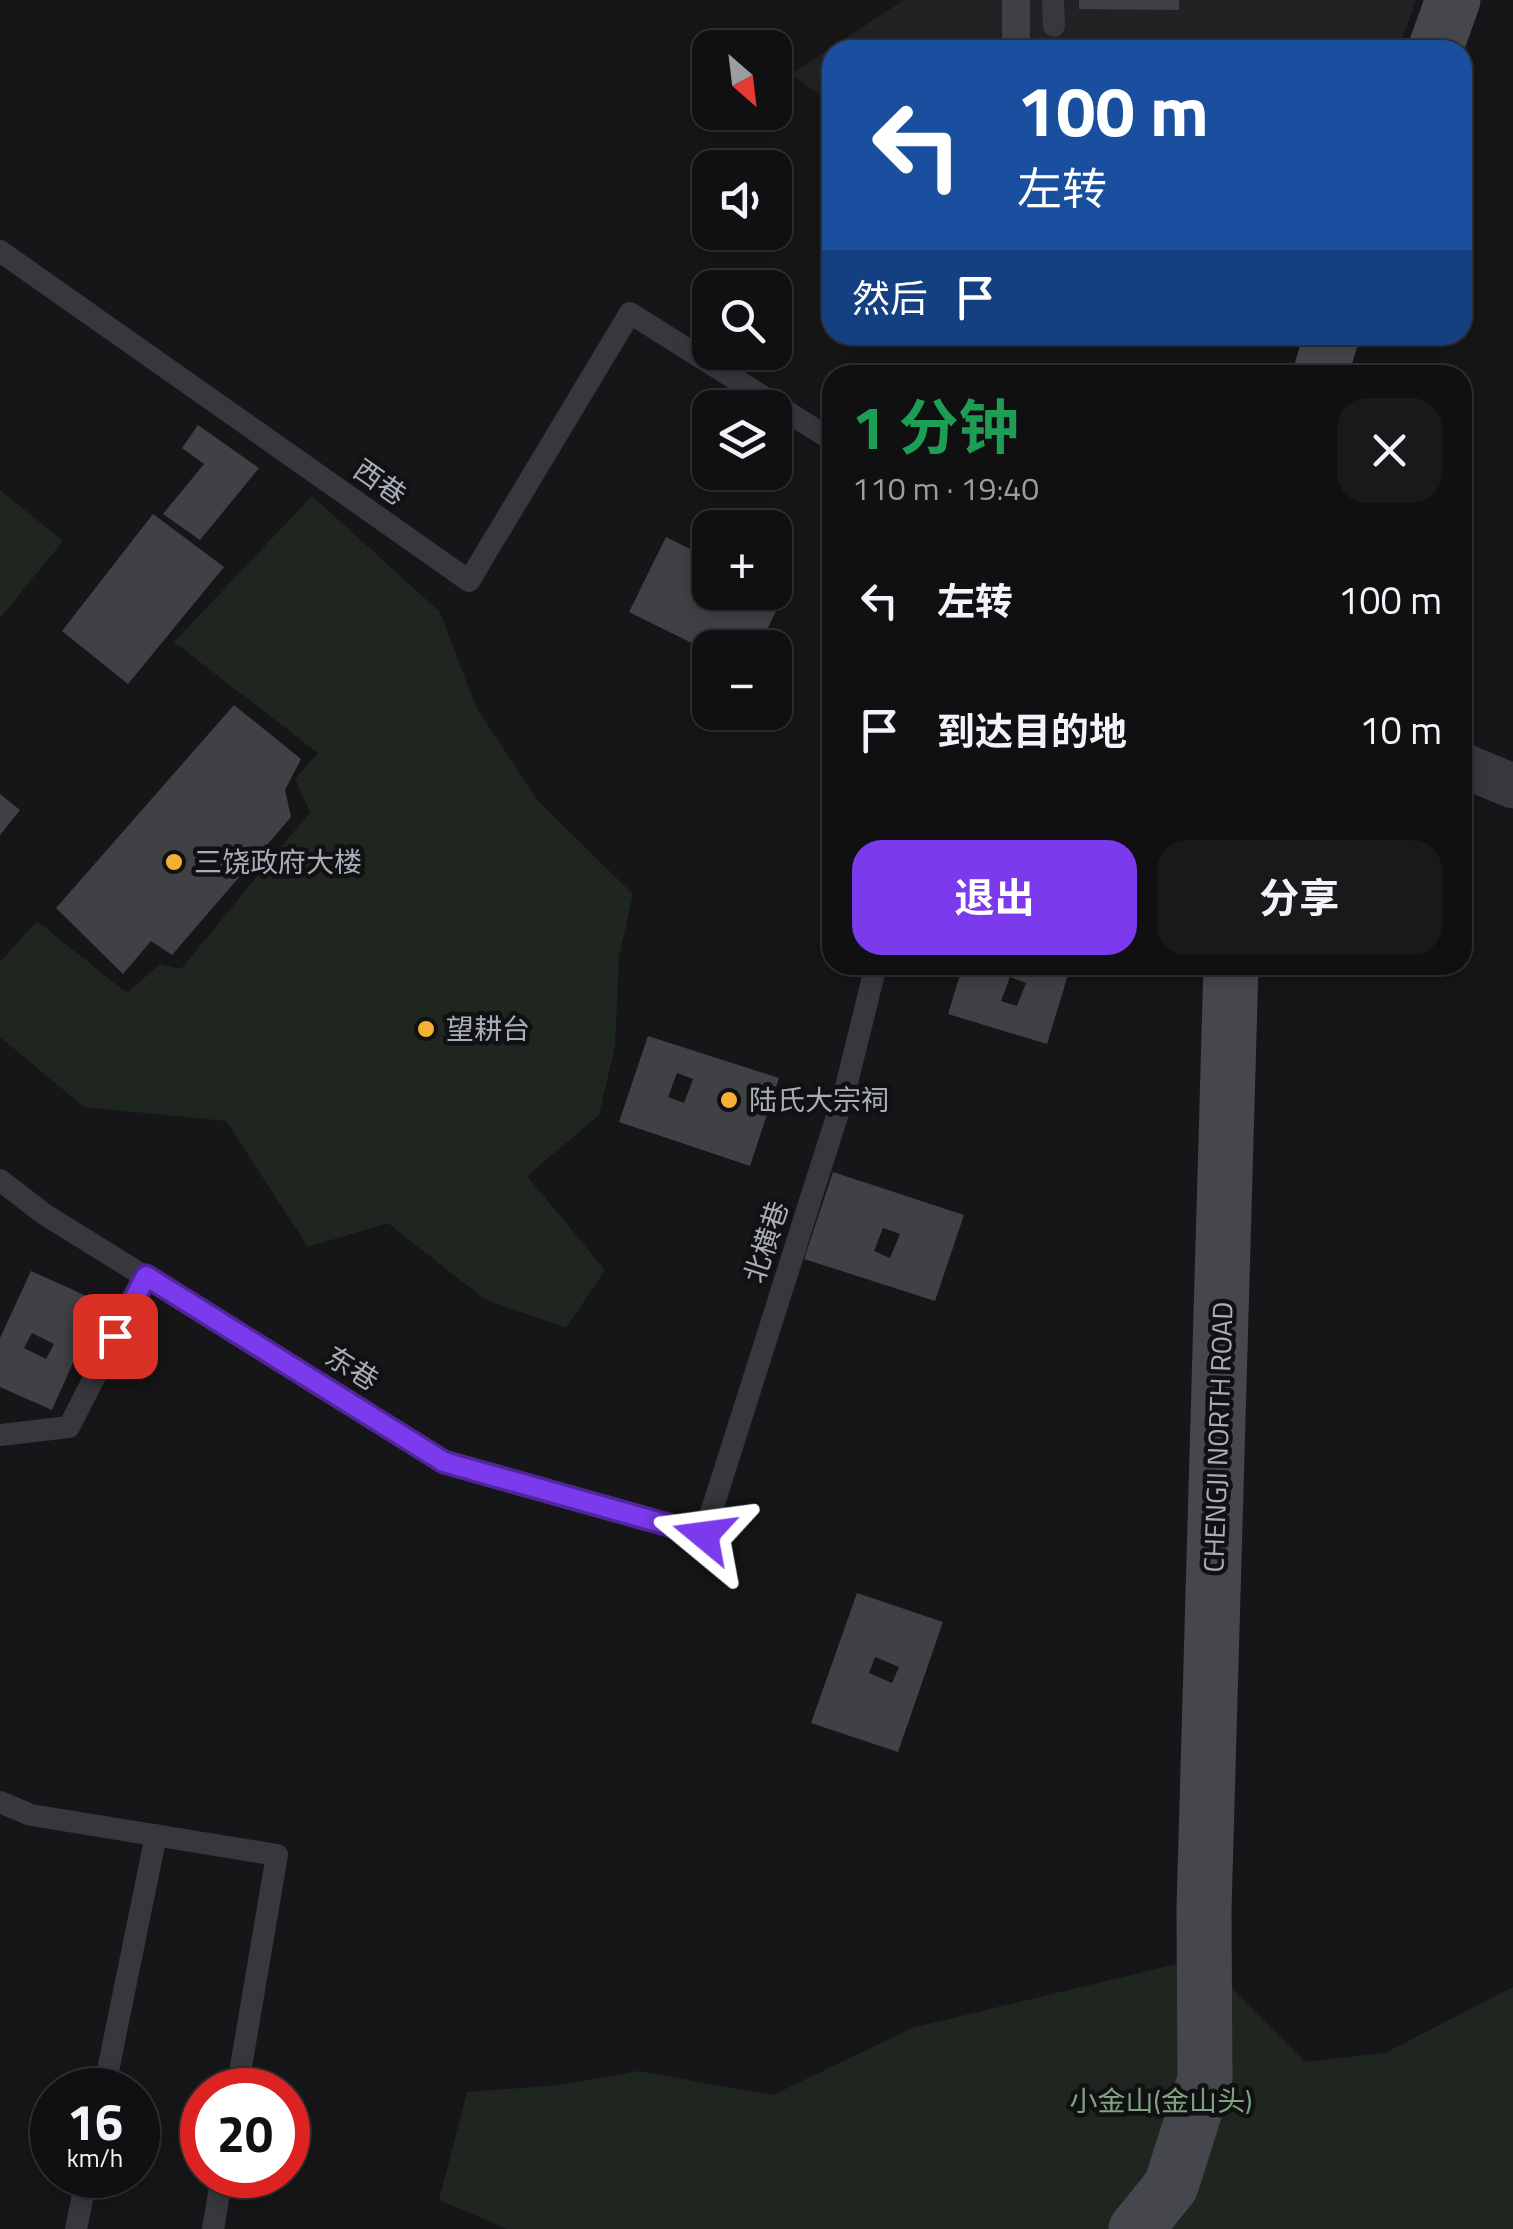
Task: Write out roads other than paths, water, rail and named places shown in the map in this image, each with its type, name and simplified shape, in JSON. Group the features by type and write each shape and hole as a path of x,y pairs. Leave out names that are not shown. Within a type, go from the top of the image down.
{"street":[{"path":"1438,40 1453,0"},
{"path":"1472,769 1513,786"},
{"name":"CHENGJI NORTH ROAD","path":"1136,2229 1171,2186 1205,2079 1204,1909 1232,975"}],"lane":[{"path":"1054,0 1054,26"},
{"name":"西巷","path":"0,251 469,581 630,313 822,434"},
{"name":"北横巷","path":"704,1535 846,1091 874,975"},
{"name":"东巷","path":"0,1180 44,1214 444,1462 704,1535"},
{"path":"0,1435 68,1427 146,1276"},
{"path":"0,1802 31,1815 277,1855 241,2068"},
{"path":"108,2068 156,1835"},
{"path":"76,2229 82,2198"},
{"path":"213,2229 218,2198"}],"place":[{"name":"三饶政府大楼","path":"174,862"},
{"name":"望耕台","path":"426,1029"},
{"name":"陆氏大宗祠","path":"729,1100"}],"park label":[{"name":"小金山(金山头)","path":"1161,2101"}]}
